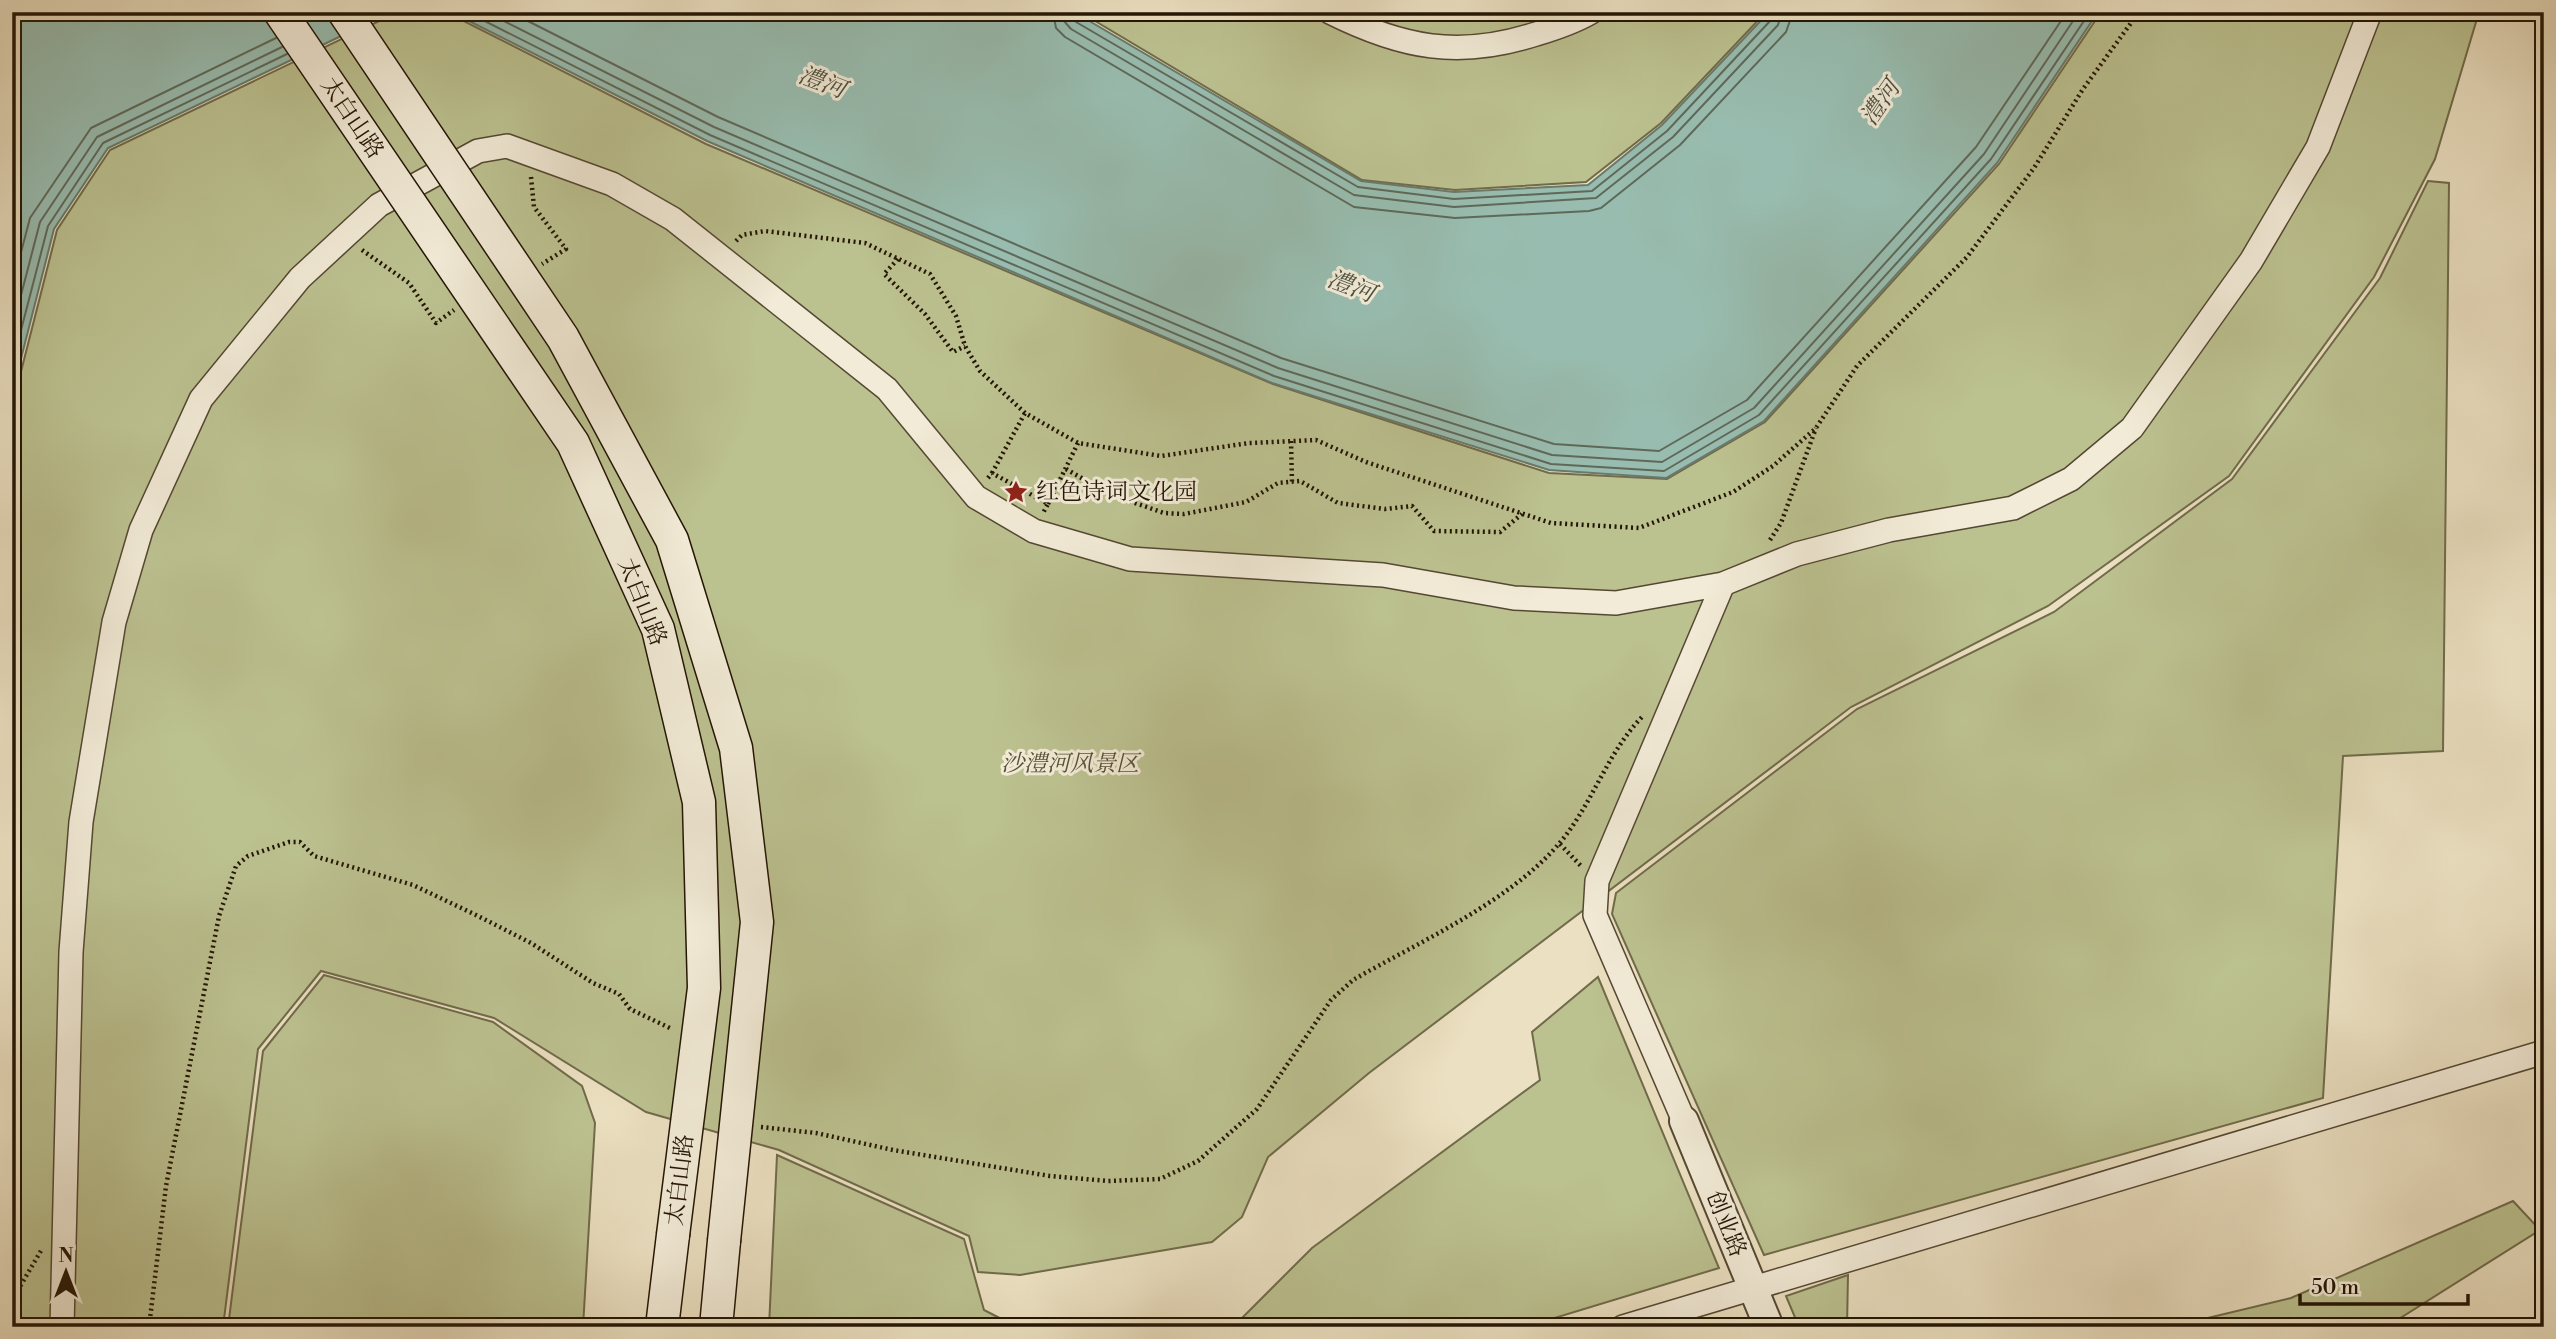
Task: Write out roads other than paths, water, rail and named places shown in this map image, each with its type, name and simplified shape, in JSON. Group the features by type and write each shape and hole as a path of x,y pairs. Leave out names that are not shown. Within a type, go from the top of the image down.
{"main road":[{"name":"太白山路","path":"280,12 573,443 658,629 699,802 704,988 662,1326"},
{"name":"太白山路","path":"344,12 563,338 672,540 736,748 757,922 716,1326"}],"street":[{"path":"1330,12 1393,39 1439,49 1499,46 1576,21 1591,12"},
{"path":"62,1327 62,1225 71,952 81,822 114,622 141,530 201,399 300,278 379,205 478,151 507,146 612,184 673,219 887,389 976,497 1034,531 1129,559 1383,575 1514,598 1616,603 1723,584 1797,554 1889,530 2013,508 2071,479 2132,428 2251,261 2318,147 2370,12"},
{"path":"1684,1121 1595,915 1597,881 1723,584"},
{"path":"1623,1327 2544,1052"},
{"name":"创业路","path":"1684,1121 1769,1327"}],"water":[{"path":"12,12 391,12 108,148 54,229 12,394"},
{"name":"澧河","path":"451,12 1074,12 1361,181 1454,192 1588,185 1662,125 1769,12 2098,12 1997,163 1764,421 1666,478 1549,470 1272,383 707,141"}],"place":[{"name":"红色诗词文化园","path":"1016,492"}],"park label":[{"name":"沙澧河风景区","path":"1070,764"}]}
